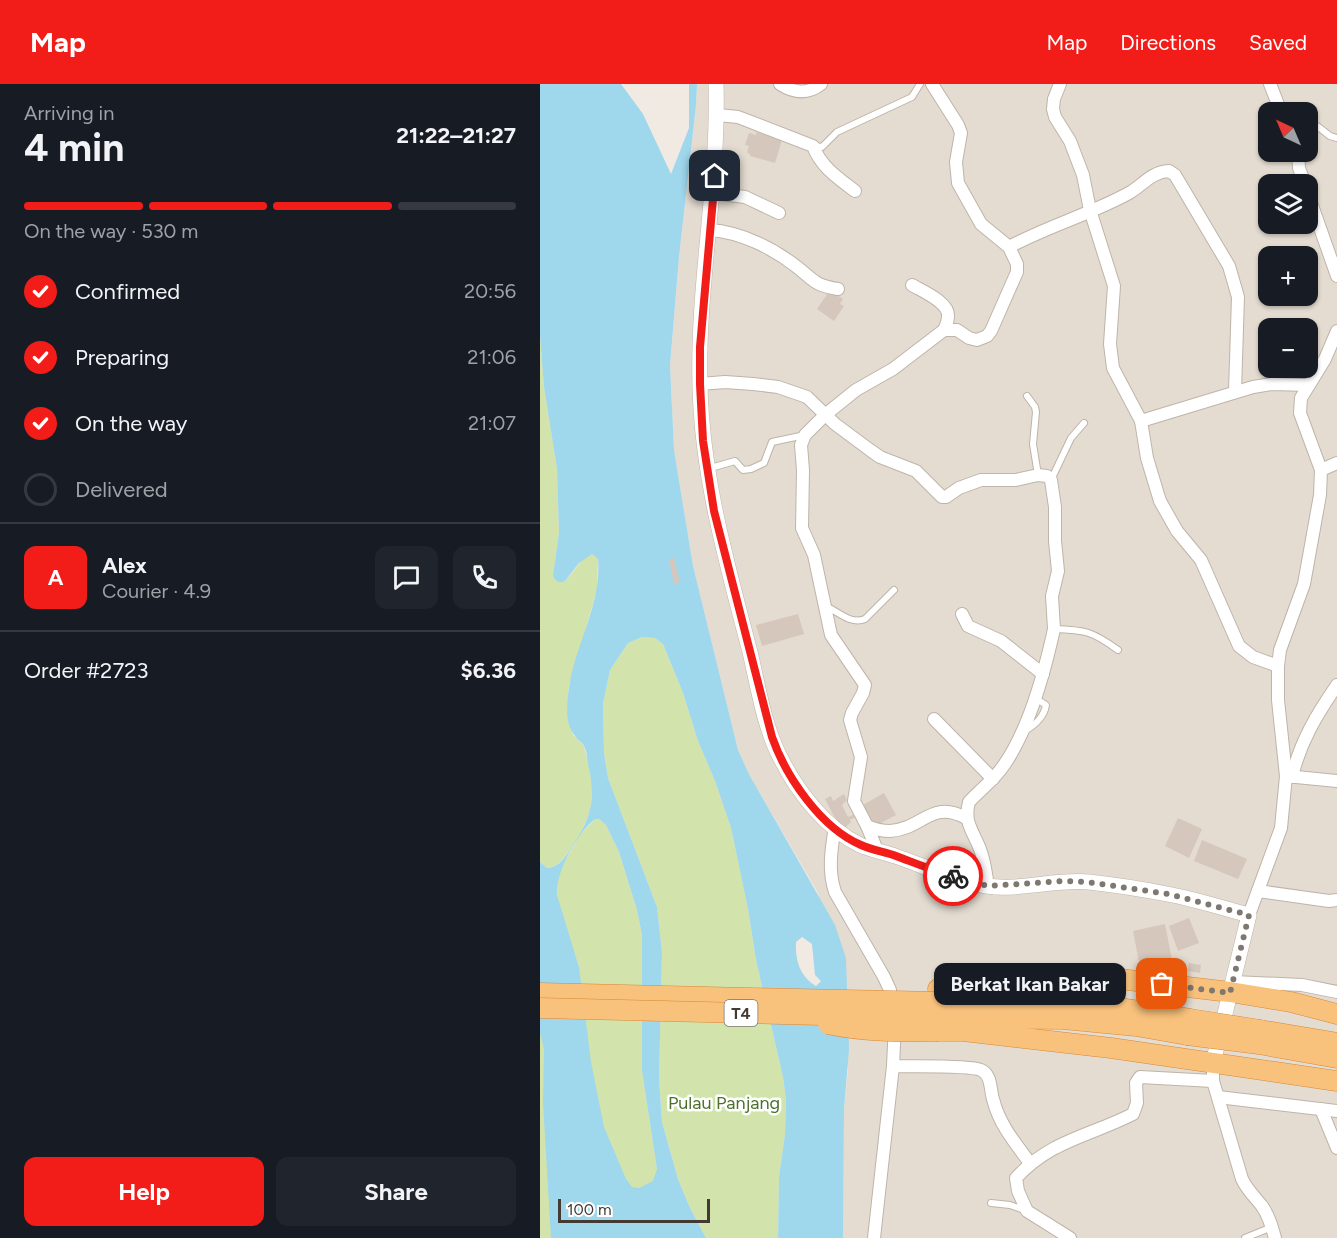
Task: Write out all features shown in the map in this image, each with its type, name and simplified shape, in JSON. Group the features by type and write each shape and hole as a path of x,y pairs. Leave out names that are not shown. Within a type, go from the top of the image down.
{"highway":[{"path":"1337,1014 1232,987 1094,976 1024,978 939,1010 963,1032 1025,1038 1213,1072 1337,1081"},
{"name":"T4","path":"540,993 749,998 939,1010"},
{"name":"T4","path":"540,1008 780,1014 939,1010 1026,1002 1100,1005 1188,1027 1259,1037 1337,1042"},
{"name":"T4","path":"1259,1037 1337,1058"}],"street":[{"path":"717,84 718,115 714,193 700,347 700,384 706,469 725,557 766,717 778,754 810,803 835,827 860,845 944,874 988,886 1064,881 1087,882 1168,894 1249,915"},
{"path":"780,84 789,90 799,92 808,91 821,84"},
{"path":"932,84 961,133 956,162 958,183 981,224 1009,247 1017,264 1017,272 992,331 987,336 977,340 957,330 944,330"},
{"path":"1060,84 1053,109 1055,117 1070,141 1083,176 1090,210 1114,286 1110,344 1113,368 1140,421 1147,458 1160,501 1177,531 1194,550 1204,566 1239,646 1253,657 1278,666"},
{"path":"1270,84 1277,102"},
{"path":"718,115 738,117 813,146 827,168 855,191"},
{"path":"1009,247 1128,194 1155,174 1169,171 1175,175 1229,266 1236,284 1238,297 1235,391"},
{"path":"714,193 745,197 779,213"},
{"path":"1318,222 1337,276"},
{"path":"710,230 724,231 744,237 782,257 814,283 838,289"},
{"path":"877,850 854,801 861,757 850,720 865,685 831,635 814,555 802,528 801,445 805,435 825,415 856,390 893,369 944,330 948,318 947,310 938,301 912,285"},
{"path":"1289,777 1278,700 1278,666 1280,650 1304,584 1318,507 1320,470 1300,413 1301,398 1325,358 1337,331"},
{"path":"700,384 726,382 778,387 807,397 825,415 880,457 916,471 942,497 981,480 1016,480 1038,475 1051,480 1055,507 1058,571 1052,596 1054,629 1043,674 1020,734 1004,766 969,802 966,818 982,854 988,886"},
{"path":"1140,421 1188,408 1235,391 1272,384 1309,385"},
{"path":"1320,470 1337,463"},
{"path":"962,614 968,626 1001,641 1043,674"},
{"path":"1274,1233 1263,1208 1245,1187 1213,1072 1249,915 1281,828 1289,777 1311,726 1337,685"},
{"path":"934,719 993,779"},
{"path":"1289,777 1337,781"},
{"path":"867,826 892,831 943,811 954,812 966,818"},
{"path":"835,827 831,845 830,878 835,892 890,990 894,1013 893,1066 874,1238"},
{"path":"1258,891 1329,901 1337,900"},
{"path":"1232,987 1302,985 1337,992"},
{"path":"893,1066 964,1068 982,1071 988,1077 994,1104 1004,1127 1030,1163"},
{"path":"1070,1238 1027,1211 1018,1191 1016,1178 1030,1163 1065,1141 1108,1127 1133,1114 1137,1103 1136,1083 1140,1077 1213,1072"},
{"path":"1218,1096 1337,1112"},
{"path":"1321,1109 1337,1148"}],"lane":[{"path":"813,146 822,147 837,132 912,97 920,84"},
{"path":"1318,127 1330,136 1337,138"},
{"path":"1027,396 1036,412 1033,444 1038,475"},
{"path":"1051,480 1071,438 1084,423"},
{"path":"706,469 735,461 743,470 751,469 765,463 772,442 805,435"},
{"path":"824,606 852,621 859,622 865,619 894,590"},
{"path":"1054,629 1088,632 1100,637 1118,650"},
{"path":"991,1203 1010,1205 1027,1211"},
{"path":"1245,1238 1274,1233"}],"shaded area":[{"path":"697,84 1337,84 1337,1238 843,1238 844,1109 848,1069 818,893 750,776 738,750 693,566 674,450 670,365"}],"green space":[{"path":"540,335 544,387 557,469 559,533 553,575 563,582 587,556 592,554 598,559 597,590 569,685 567,711 573,735 584,746 593,785 590,811 580,835 595,819 599,819 606,825 619,852 637,910 642,935 642,1071 657,1169 698,1238 540,1238 540,950 579,966 557,896 558,876 576,842 564,858 552,867 547,868 540,862"},
{"name":"Pulau Panjang","path":"642,637 655,638 663,644 731,828 786,1100 785,1134 779,1177 778,1238 706,1238 678,1179 662,1122 659,1079 662,952 657,907 608,778 604,753 603,704 610,670 628,643"}],"water":[{"path":"540,84 621,84 643,114 671,174 689,128 689,84 697,84 670,365 674,450 693,566 738,750 750,776 835,925 846,958 849,1049 844,1109 843,1238 778,1238 779,1177 785,1134 786,1100 731,828 663,644 655,638 642,637 628,643 610,670 603,704 604,753 608,778 657,907 662,952 659,1079 662,1122 678,1179 706,1238 551,1238 543,1103 544,1049 540,1033 540,862 547,868 556,866 562,860 579,835 591,806 592,787 585,748 569,725 567,706 572,672 596,592 598,559 592,554 579,563 563,582 555,579 553,575 559,533 557,469 544,387 540,335","holes":["595,819 599,819 606,825 619,852 637,910 642,935 642,1071 657,1169 653,1181 639,1188 632,1187 626,1179 604,1127 591,1062 579,967 557,895 557,886 569,854 582,833","802,937 812,944 815,975 821,981 816,986 802,973 796,955 796,942"]}],"building":[{"path":"756,132 782,140 775,163 750,156 747,153 749,146 745,145 749,133 756,135"},
{"path":"830,290 843,299 840,304 844,306 834,321 817,309"},
{"path":"674,558 680,583 674,584 669,559"},
{"path":"798,614 804,634 762,646 756,625"},
{"path":"884,793 896,815 875,826 863,805"},
{"path":"844,794 847,800 842,805 848,817 855,814 856,817 850,820 851,822 845,828 836,820 825,799 831,796 833,801"},
{"path":"1178,818 1202,829 1189,858 1165,846"},
{"path":"1202,840 1247,859 1238,879 1194,861"},
{"path":"1189,918 1199,943 1178,951 1169,926"},
{"path":"1165,924 1173,965 1141,972 1133,931"},
{"path":"1189,963 1201,965 1200,973 1188,971"}],"way so far":[{"path":"953,876 988,886 1064,881 1087,882 1168,894 1249,915 1230,993 1162,984"}],"place":[{"name":"Berkat Ikan Bakar","path":"1162,984"}],"route":[{"path":"715,176 700,347 703,441 714,511 772,737 778,754 799,789 822,817 847,837 860,845 953,876"}]}
